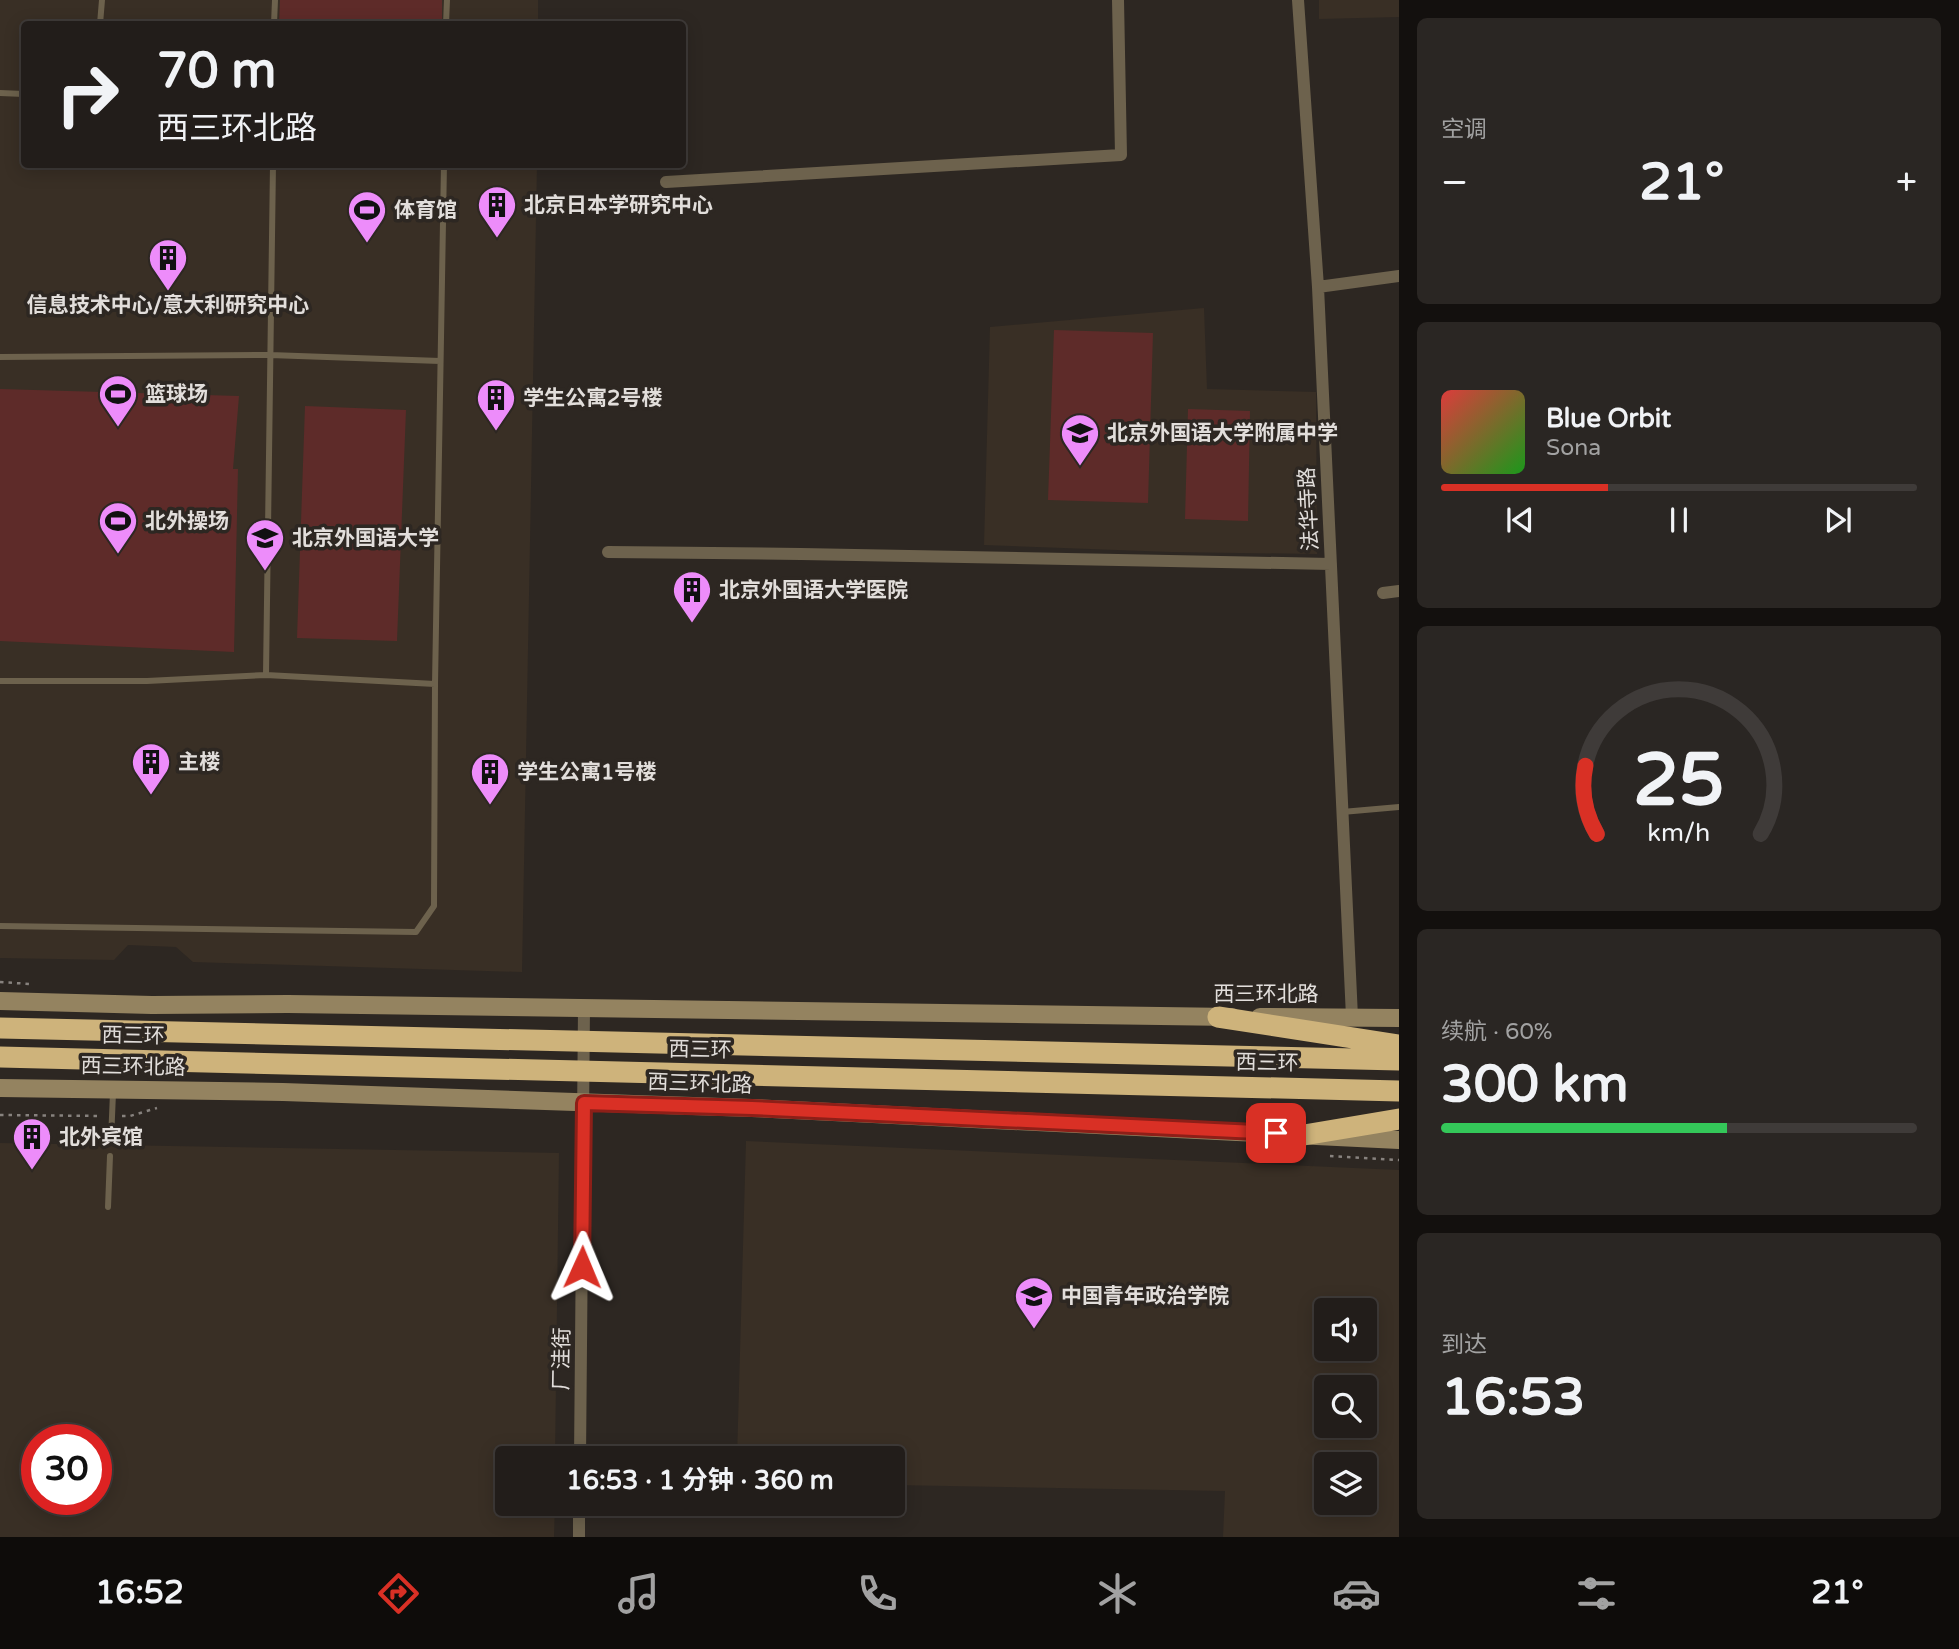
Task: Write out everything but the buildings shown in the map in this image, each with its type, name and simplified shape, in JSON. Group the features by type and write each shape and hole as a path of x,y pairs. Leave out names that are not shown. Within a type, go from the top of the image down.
{"highway":[{"path":"1217,1017 1399,1045"},
{"name":"西三环","path":"0,1028 1399,1059"},
{"name":"西三环","path":"0,1057 1399,1091"},
{"path":"1304,1135 1399,1119"}],"street":[{"path":"666,182 1121,155 1118,0"},
{"name":"法华寺路","path":"1298,0 1318,287 1352,1017"},
{"path":"1318,287 1399,276"},
{"path":"608,552 1331,564"},
{"path":"1383,593 1399,591"},
{"name":"西三环北路","path":"0,1001 152,1005 288,1004 1399,1018"},
{"name":"厂洼街","path":"580,1446 584,1008"},
{"name":"西三环北路","path":"0,1088 283,1092 752,1108 1399,1140"},
{"path":"579,1516 579,1537"}],"lane":[{"path":"100,21 102,0"},
{"path":"275,0 275,21"},
{"path":"446,21 447,0"},
{"path":"0,93 21,94"},
{"path":"266,675 273,168"},
{"path":"0,926 416,932 434,906 444,168"},
{"path":"0,357 270,355 440,361"},
{"path":"0,681 147,681 266,675 435,684"},
{"path":"1342,812 1399,807"},
{"path":"111,1140 113,1090"},
{"path":"108,1207 110,1156"}],"path":[{"path":"1330,1156 1399,1160"}],"shaded area":[{"name":"北京外国语大学","path":"0,0 538,0 538,21 21,21 21,168 537,168 522,972 193,962 176,947 128,945 114,960 0,958"},
{"path":"280,0 442,0 442,21 279,21"},
{"path":"1319,0 1399,0 1399,17 1319,19"},
{"name":"北京外国语大学附属中学","path":"1204,308 1207,389 1316,392 1317,554 984,545 990,327"},
{"path":"1054,330 1153,333 1148,503 1048,500"},
{"name":"北外操场","path":"0,389 239,396 233,469 238,469 234,652 0,641"},
{"path":"305,406 406,410 397,641 297,638"},
{"path":"1188,409 1250,411 1248,521 1185,519"},
{"name":"中国青年政治学院","path":"746,1141 1399,1170 1399,1537 1223,1537 1225,1491 905,1485 905,1446 737,1446"},
{"path":"0,1143 559,1153 555,1446 495,1446 495,1516 555,1516 554,1537 0,1537"}],"place":[{"name":"北京日本学研究中心","path":"497,239"},
{"name":"体育馆","path":"367,244"},
{"name":"信息技术中心/意大利研究中心","path":"168,292"},
{"name":"篮球场","path":"118,428"},
{"name":"学生公寓2号楼","path":"496,432"},
{"name":"北京外国语大学附属中学","path":"1080,467"},
{"name":"北外操场","path":"118,555"},
{"name":"北京外国语大学","path":"265,572"},
{"name":"北京外国语大学医院","path":"692,624"},
{"name":"主楼","path":"151,796"},
{"name":"学生公寓1号楼","path":"490,806"},
{"name":"北外宾馆","path":"32,1171"},
{"name":"中国青年政治学院","path":"1034,1330"}],"route":[{"path":"582,1267 584,1103 752,1108 1276,1133"}]}
